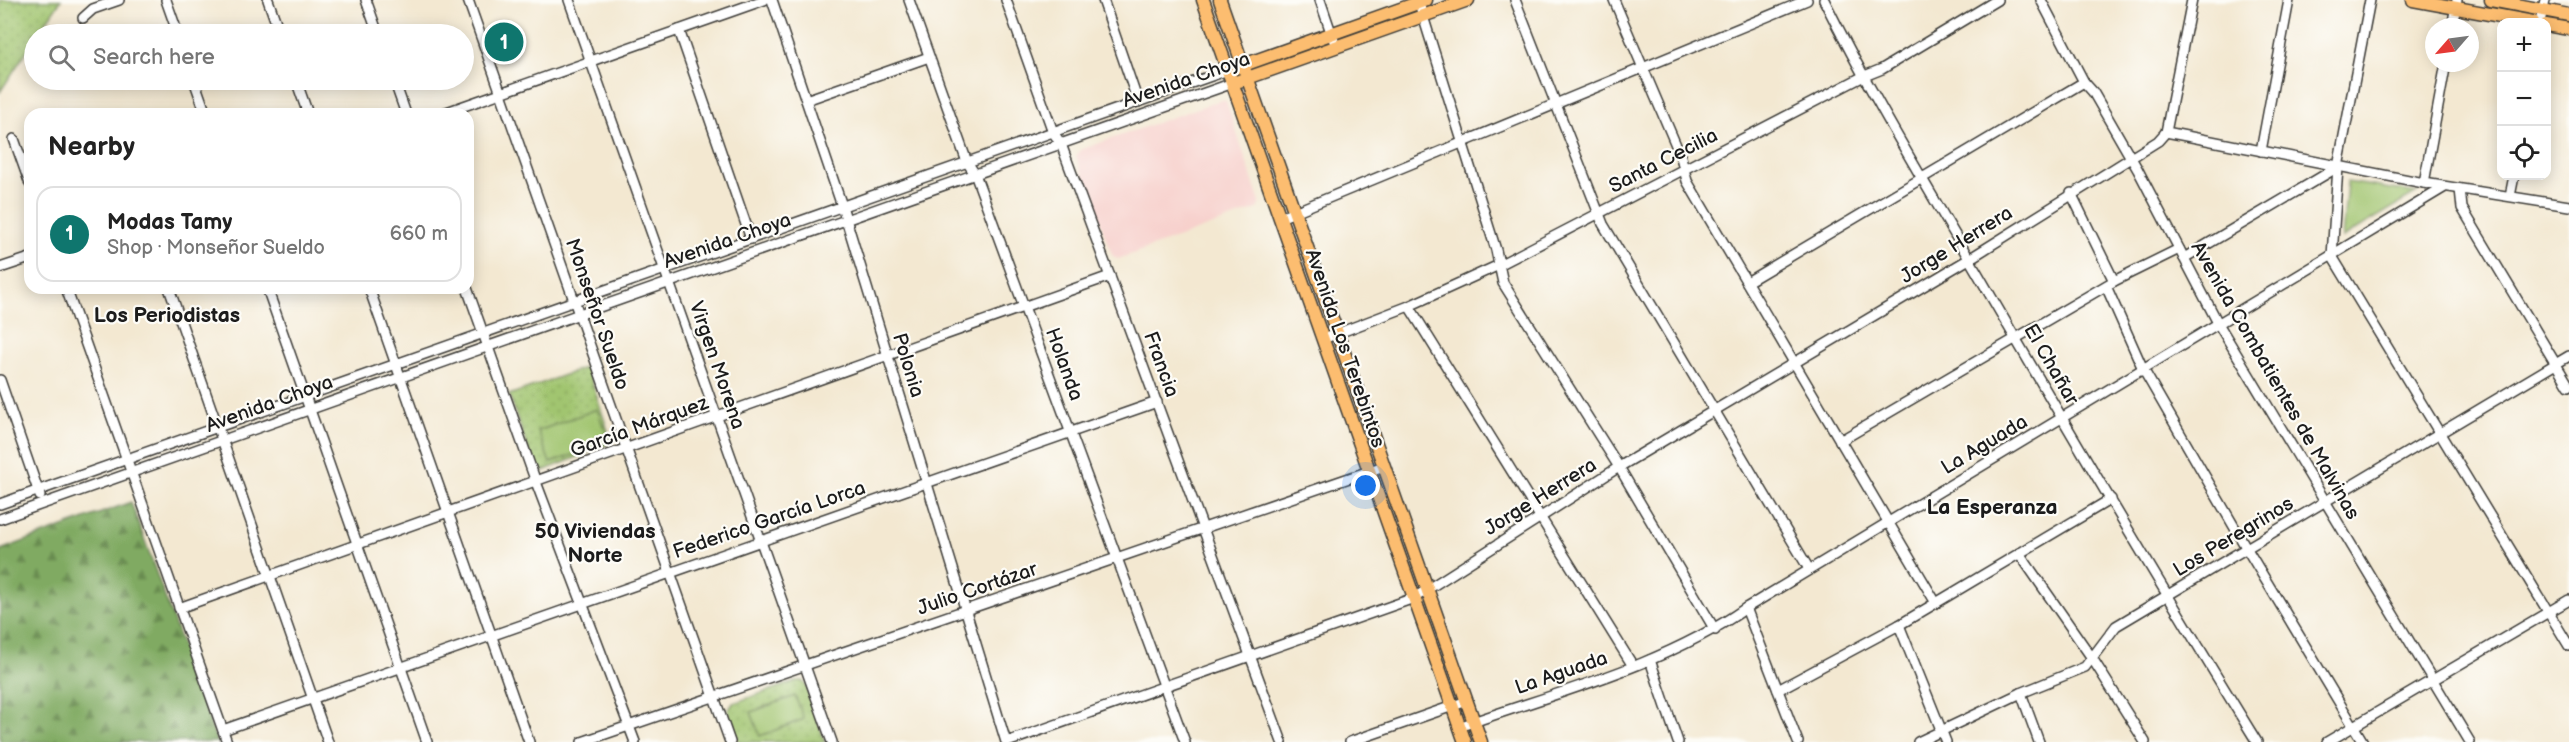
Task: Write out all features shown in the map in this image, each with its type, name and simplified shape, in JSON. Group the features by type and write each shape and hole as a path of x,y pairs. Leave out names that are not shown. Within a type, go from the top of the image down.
{"main road":[{"name":"Avenida Los Terebintos","path":"1203,0 1465,742"},
{"name":"Avenida Los Terebintos","path":"1220,0 1481,742"},
{"name":"Avenida Choya","path":"1233,83 1468,0"},
{"path":"2413,0 2456,4 2516,18"},
{"path":"2491,0 2544,5 2569,15"},
{"name":"Avenida Choya","path":"1228,70 1421,1"},
{"path":"2551,26 2569,29"}],"street":[{"path":"83,18 93,9 119,0"},
{"path":"166,0 174,24"},
{"path":"268,0 276,24"},
{"path":"366,0 374,24"},
{"name":"Monseñor Sueldo","path":"468,0 730,742"},
{"name":"Virgen Morena","path":"570,0 832,742"},
{"path":"458,108 764,0"},
{"name":"Polonia","path":"772,0 842,207 1007,742"},
{"name":"Holanda","path":"909,0 967,162 975,174 1025,307 1185,742"},
{"name":"Francia","path":"1006,0 1053,132 1061,144 1282,742"},
{"path":"1102,0 1138,102"},
{"path":"1320,0 1336,47"},
{"path":"1515,0 1598,213 1809,569"},
{"path":"1614,0 1687,181 1936,603"},
{"path":"1280,218 1808,0"},
{"name":"El Chañar","path":"1824,0 1862,77 1921,179 2168,597 2257,742"},
{"name":"Santa Cecilia","path":"1323,339 1409,306 1499,265 1862,77 1882,69 1997,0"},
{"name":"Avenida Combatientes de Malvinas","path":"2041,0 2084,82 2093,92 2184,258 2218,325 2470,742"},
{"path":"2192,0 2166,132 2445,187 2569,206"},
{"path":"2260,151 2289,0"},
{"path":"2370,0 2338,167 2332,256 2569,646"},
{"path":"1421,1 1503,283 1619,467 1715,630"},
{"path":"679,30 751,238"},
{"path":"806,100 929,57"},
{"name":"Avenida Choya","path":"0,504 1228,70"},
{"path":"2424,183 2444,72"},
{"path":"1747,282 2084,82"},
{"name":"Avenida Choya","path":"0,519 1233,83"},
{"path":"198,90 204,108"},
{"path":"300,90 306,108"},
{"path":"398,90 404,108"},
{"name":"Jorge Herrera","path":"1007,742 1414,598 1619,467 1969,259 2071,193 2158,141 2166,132"},
{"path":"14,139 24,167"},
{"path":"2184,258 2338,167"},
{"path":"2510,196 2513,180"},
{"name":"La Aguada","path":"1459,727 1650,660 1715,630 1809,569 2445,187"},
{"path":"2460,189 2462,208 2569,386"},
{"path":"2071,193 2110,283 2143,369 2247,549 2363,742"},
{"path":"1840,441 2110,283 2179,249"},
{"path":"0,268 24,260"},
{"name":"García Márquez","path":"179,608 1110,276"},
{"path":"68,294 227,742"},
{"path":"171,294 327,742"},
{"path":"269,294 427,742"},
{"path":"371,294 529,742"},
{"path":"469,294 536,482 635,742"},
{"path":"1409,306 1633,666"},
{"name":"Los Peregrinos","path":"1918,742 2021,693 2085,667 2116,626 2569,356"},
{"path":"0,380 43,504"},
{"name":"Federico García Lorca","path":"223,730 1156,402"},
{"name":"Julio Cortázar","path":"582,742 806,667 1384,466"},
{"path":"1778,690 1899,625 2111,499"},
{"path":"2019,553 2092,658 2145,742"},
{"path":"2327,742 2569,600"},
{"path":"1746,608 1798,742"},
{"path":"1899,625 1946,742"},
{"path":"1650,660 1678,742"},
{"path":"2021,693 2039,742"},
{"path":"1350,742 1467,701"}],"shaded area":[{"path":"1221,100 1226,101 1260,202 1257,209 1118,259 1112,255 1076,156 1080,150"}],"green space":[{"path":"0,0 61,0 45,24 24,24 24,55 0,92"},
{"path":"2347,182 2417,193 2342,238"},
{"path":"587,367 612,443 543,471 538,470 534,466 509,395"},
{"path":"597,409 609,442 550,463 538,431"},
{"path":"131,502 217,742 0,742 0,550"},
{"path":"802,681 806,685 825,742 739,742 728,711 733,703"},
{"path":"795,696 804,719 760,736 751,712"}],"place":[{"name":"Modas Tamy","path":"504,42"}],"district":[{"name":"Los Periodistas","path":"167,315"},
{"name":"La Esperanza","path":"1992,507"},
{"name":"50 Viviendas Norte","path":"595,543"}]}
